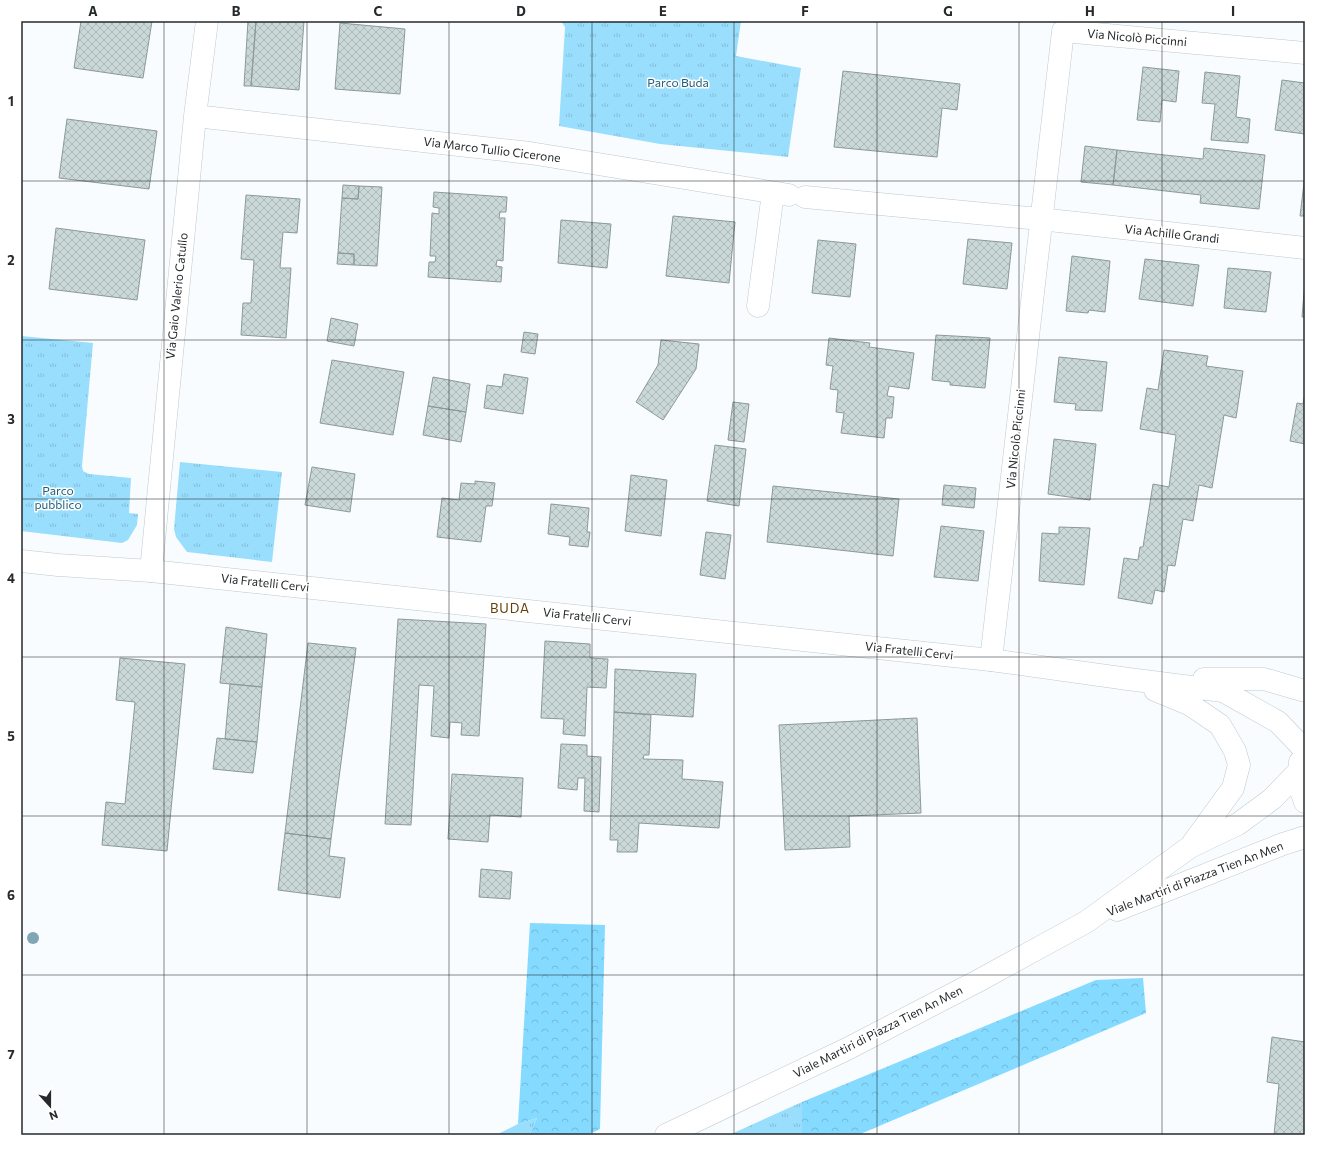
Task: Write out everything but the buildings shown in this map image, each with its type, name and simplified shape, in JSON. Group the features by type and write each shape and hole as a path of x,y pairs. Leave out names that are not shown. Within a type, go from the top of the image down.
{"main road":[{"name":"Via Gaio Valerio Catullo","path":"151,571 195,116 207,21"},
{"name":"Via Nicolò Piccinni","path":"991,660 1062,31 1305,53"},
{"name":"Via Marco Tullio Cicerone","path":"195,116 530,153 789,195"},
{"path":"758,306 789,195 1040,219"},
{"name":"Via Achille Grandi","path":"1040,219 1305,248"},
{"name":"Via Fratelli Cervi","path":"21,561 151,571 991,660 1128,680 1223,691 1278,722 1304,745"},
{"name":"Via Fratelli Cervi","path":"1128,680 1264,679 1305,691"},
{"name":"Via Fratelli Cervi","path":"1128,680 1189,704 1220,725 1235,751 1239,765 1233,788 1190,847"},
{"path":"1304,745 1299,771 1300,788 1305,802"},
{"name":"Viale Martiri di Piazza Tien An Men","path":"1086,922 1190,847 1238,824 1272,799 1299,771"},
{"name":"Viale Martiri di Piazza Tien An Men","path":"666,1135 847,1049 978,981 1086,922 1218,869 1305,838"}],"green space":[{"name":"Parco Buda","path":"561,21 741,21 736,56 801,68 788,157 660,144 559,126 565,27"},
{"name":"Parco pubblico","path":"21,336 93,343 82,466 83,471 89,474 131,478 129,513 138,514 137,525 128,540 122,543 21,531"},
{"path":"180,462 282,472 272,562 187,552 176,537 174,529"},
{"path":"530,923 605,925 600,1129 588,1135 530,1135 537,1118 518,1124"},
{"path":"1143,978 1146,1013 858,1135 802,1135 802,1102 1096,980"},
{"path":"802,1102 802,1134 729,1135"},
{"path":"537,1118 530,1135 496,1135 518,1124"}],"district":[{"name":"BUDA","path":"510,608"}]}
